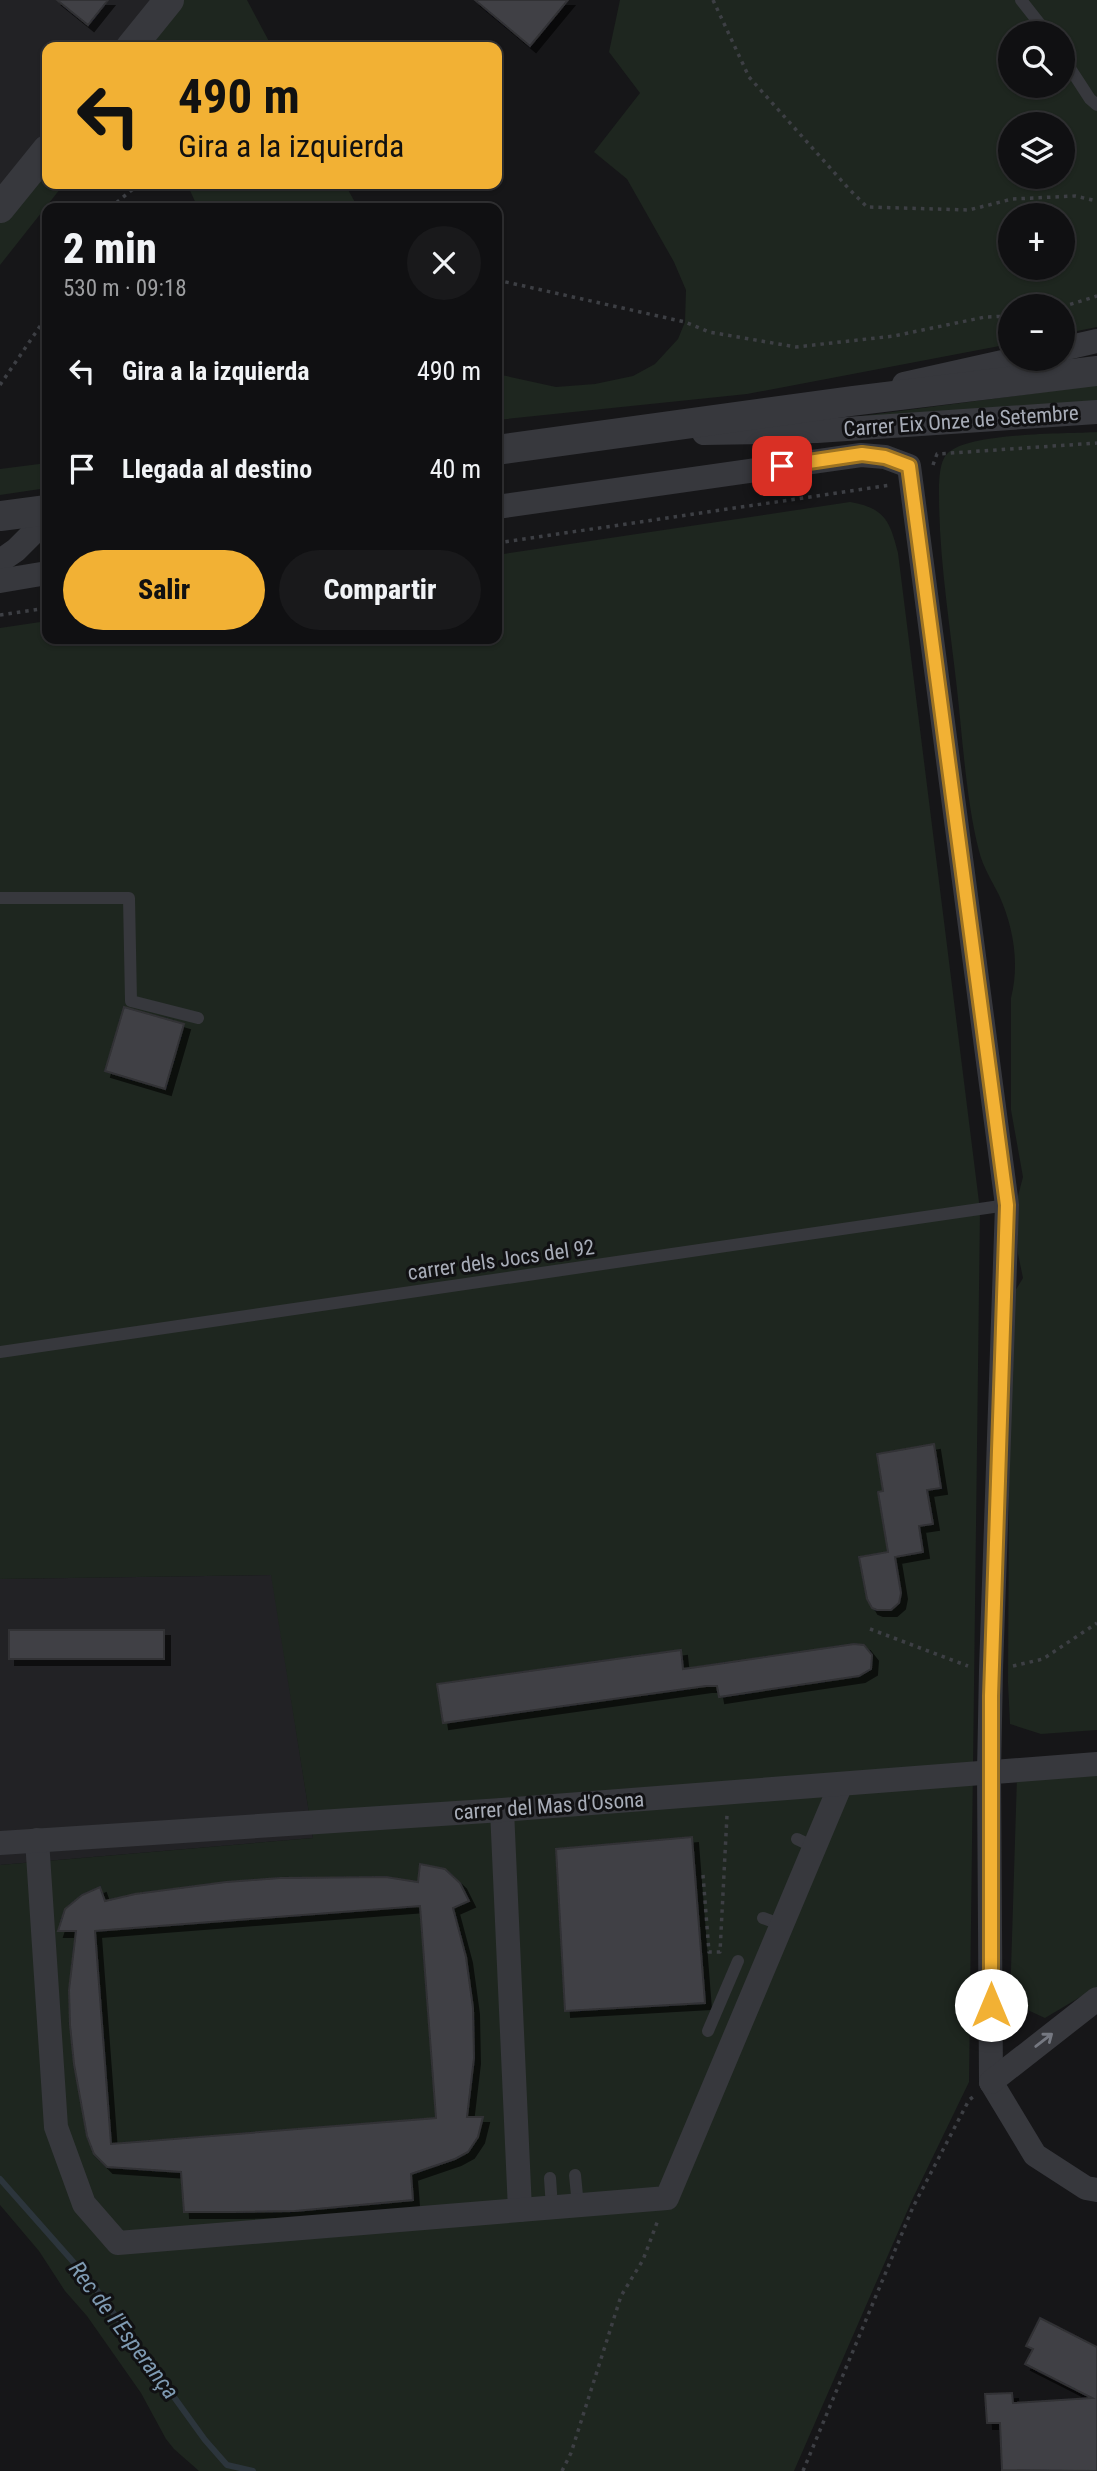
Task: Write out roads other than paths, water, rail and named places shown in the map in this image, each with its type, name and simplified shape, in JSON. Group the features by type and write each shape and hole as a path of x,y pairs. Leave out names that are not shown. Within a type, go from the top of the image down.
{"street":[{"path":"135,42 169,0"},
{"path":"0,208 42,156"},
{"path":"1075,346 1097,341"},
{"name":"Carrer Eix Onze de Setembre","path":"852,401 917,380 998,363"},
{"name":"Carrer Eix Onze de Setembre","path":"502,449 852,401 1097,371"},
{"name":"Carrer Eix Onze de Setembre","path":"616,434 817,431 1097,412"},
{"name":"Carrer Eix Onze de Setembre","path":"502,506 862,454 885,457 910,474 1007,1205"},
{"path":"0,516 42,511"},
{"path":"42,524 8,555 24,568 42,573"},
{"path":"0,581 42,574"},
{"path":"1007,1205 989,1773 991,2082 1035,2155 1086,2188 1097,2190"},
{"name":"carrer del Mas d'Osona","path":"0,1843 502,1810 1097,1764"},
{"path":"37,1840 56,2127 84,2204 118,2242 667,2198 772,1922 806,1843 841,1784"},
{"path":"502,1810 520,2210"},
{"path":"991,2082 1097,2000"}],"lane":[{"path":"1021,0 1038,21"},
{"path":"1075,76 1097,105"},
{"path":"0,898 129,898 131,1001 198,1018"},
{"name":"carrer dels Jocs del 92","path":"0,1352 1007,1205"},
{"path":"708,2031 738,1961"},
{"path":"575,2175 578,2206"},
{"path":"550,2178 552,2208"}],"waterway":[{"name":"Rec de l'Esperança","path":"0,2179 91,2282 205,2440 227,2465 253,2471"}]}
